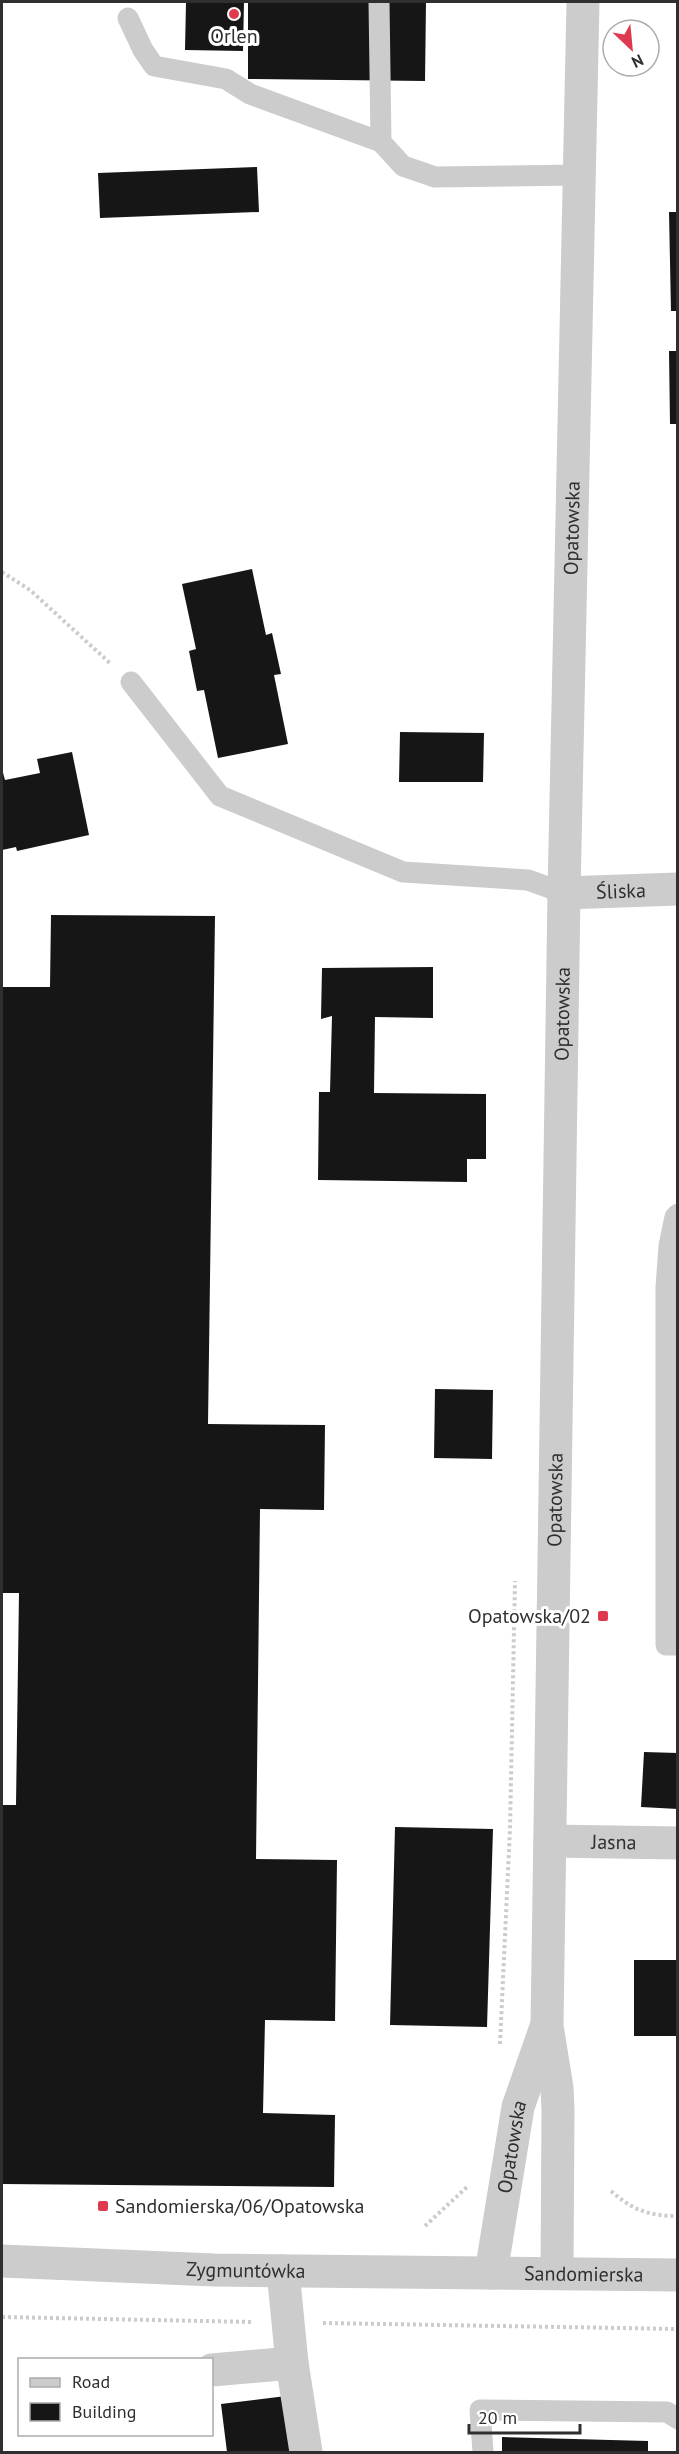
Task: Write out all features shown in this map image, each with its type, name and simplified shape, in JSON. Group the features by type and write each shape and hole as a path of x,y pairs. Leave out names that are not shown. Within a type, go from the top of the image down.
{"street":[{"name":"Opatowska","path":"557,2274 558,2109 547,2026 564,893 583,2"},
{"name":"Śliska","path":"564,893 678,889"},
{"name":"Jasna","path":"550,1841 678,1843"},
{"name":"Opatowska","path":"491,2273 518,2107 547,2026"},
{"name":"Zygmuntówka","path":"2,2261 214,2270 491,2273"},
{"path":"283,2271 292,2363 306,2452"},
{"name":"Sandomierska","path":"491,2273 678,2275"},
{"path":"213,2370 292,2363"}],"lane":[{"path":"379,2 381,142"},
{"path":"128,18 143,50 154,66 226,79 250,94 381,142 403,166 435,177 579,175"},
{"path":"131,682 220,796 403,872 528,880 564,893"},
{"path":"678,1214 675,1217 669,1246 666,1287 666,1645 678,1645"},
{"path":"483,2452 480,2410 666,2412 678,2419"}],"path":[{"path":"2,572 30,590 131,682"},
{"path":"500,2051 510,1828 515,1580"},
{"path":"425,2226 467,2188 470,2177"},
{"path":"611,2191 627,2205 643,2212 678,2216"},
{"path":"2,2317 678,2330"}],"building":[{"path":"186,2 244,2 243,51 185,50"},
{"path":"248,2 426,2 425,81 248,79"},
{"path":"257,167 259,212 100,218 98,173"},
{"path":"669,212 678,212 678,311 671,311"},
{"path":"669,351 678,351 678,424 670,424"},
{"path":"252,569 266,635 272,633 281,674 274,675 288,744 218,758 204,690 197,691 189,651 196,649 182,584"},
{"path":"400,732 484,733 483,782 399,782"},
{"path":"72,752 89,835 17,851 16,847 2,850 2,769 5,780 40,773 37,759"},
{"path":"51,915 215,916 208,1424 325,1425 324,1510 260,1509 256,1859 337,1860 335,2021 265,2020 263,2113 335,2115 334,2187 2,2184 2,1805 16,1805 19,1593 2,1593 2,987 50,987"},
{"path":"433,967 433,1018 375,1017 374,1093 486,1094 486,1159 467,1159 467,1182 318,1180 319,1092 330,1092 332,1016 321,1019 322,968"},
{"path":"435,1389 493,1390 492,1459 434,1458"},
{"path":"644,1752 678,1753 678,1809 641,1807"},
{"path":"395,1827 493,1829 487,2027 390,2025"},
{"path":"634,1960 678,1960 678,2036 634,2036"},
{"path":"286,2396 293,2452 227,2452 221,2404"},
{"path":"502,2437 648,2441 648,2452 502,2452"}],"place":[{"name":"Orlen","path":"234,14"},
{"name":"Opatowska/02","path":"603,1616"},
{"name":"Sandomierska/06/Opatowska","path":"103,2206"}]}
